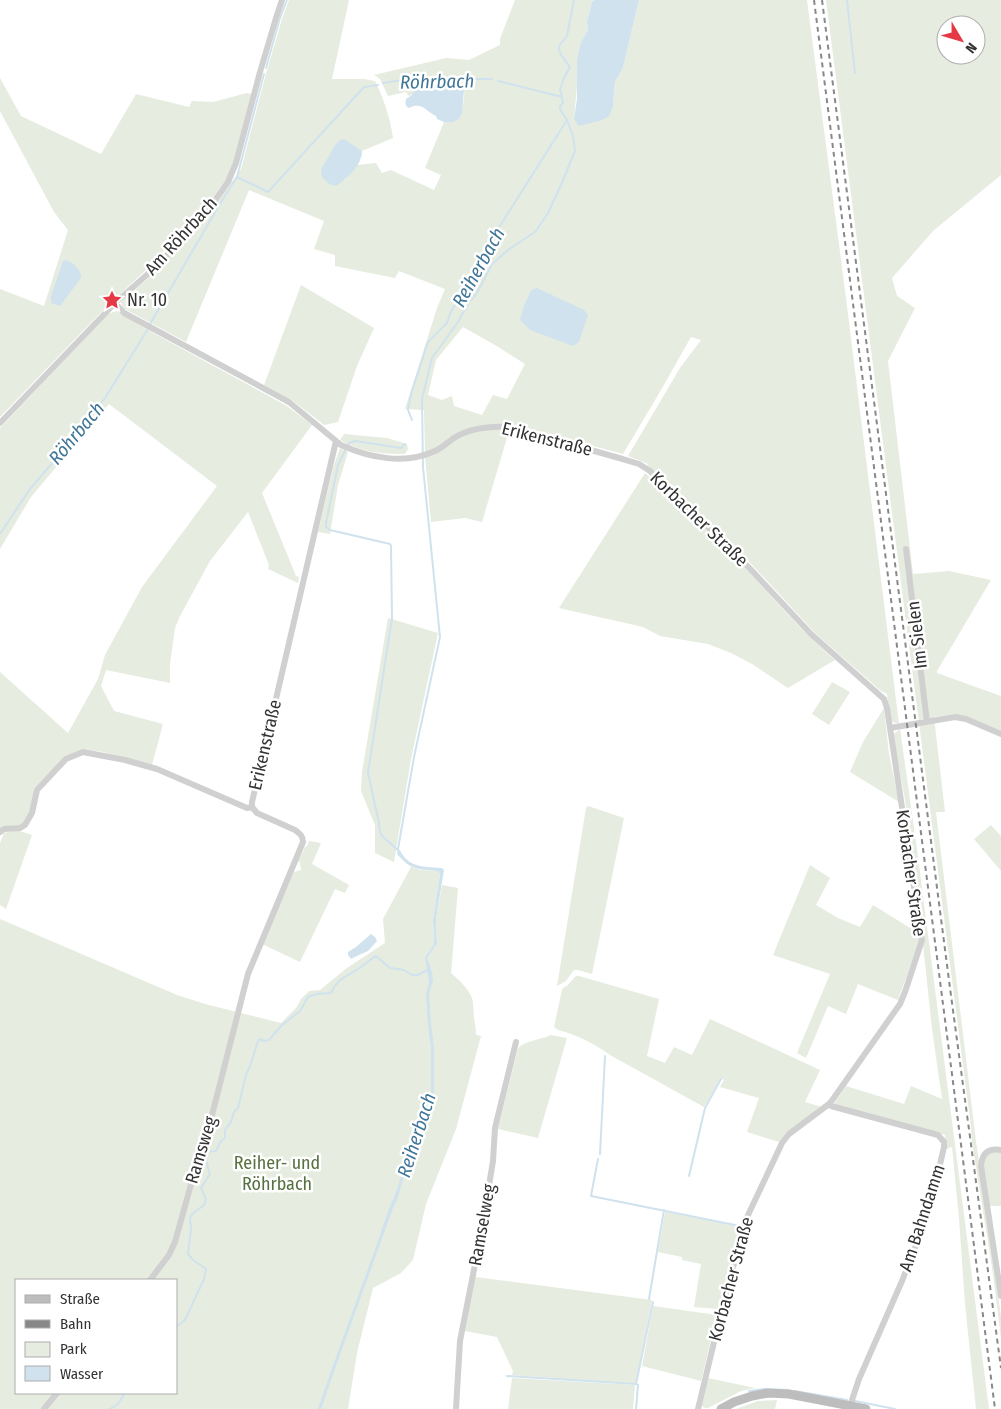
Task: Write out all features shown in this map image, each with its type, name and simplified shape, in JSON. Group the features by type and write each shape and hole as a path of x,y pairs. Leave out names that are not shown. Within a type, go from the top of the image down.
{"main road":[{"path":"721,1409 752,1396 768,1394 789,1394 866,1409"}],"street":[{"name":"Am Röhrbach","path":"0,423 115,303 179,243 228,182 236,162 282,0"},
{"name":"Erikenstraße","path":"115,303 124,312 289,402 339,443 372,456 402,459 419,456 435,452 455,437 463,434 485,427 510,427 640,464 646,468"},
{"name":"Erikenstraße","path":"237,1013 251,966 303,842 296,830 257,813 252,807 252,802 339,443"},
{"name":"Korbacher Straße","path":"646,468 740,558 817,640 884,699 887,708 922,940 900,1004 829,1104 789,1134 782,1143 745,1222 716,1331 698,1409"},
{"name":"Im Sielen","path":"906,549 927,722"},
{"path":"890,728 959,717 1001,734"},
{"path":"0,832 20,828 25,825 32,813 37,790 66,760 82,752 125,760 157,769 247,808 252,807"},
{"name":"Ramsweg","path":"151,1279 169,1255 174,1242 212,1115 237,1013"},
{"name":"Ramselweg","path":"456,1409 460,1341 481,1234 493,1161 496,1128 516,1042"},
{"name":"Am Bahndamm","path":"829,1104 938,1135 944,1142 938,1173 918,1240 859,1379 850,1406"},
{"path":"1001,1150 994,1149 988,1151 982,1159 981,1166 1001,1296"},
{"path":"44,1409 56,1394"}],"green space":[{"path":"289,0 349,0 332,79 375,81 388,116 393,138 362,151 344,140 340,140 321,169 345,180 357,165 376,163 382,173 391,170 434,190 441,175 425,168 444,122 454,121 460,116 464,96 463,87 456,82 417,88 409,96 406,92 388,96 380,79 374,75 446,58 469,60 500,45 500,39 515,0 595,0 592,2 587,22 588,30 581,42 574,119 613,106 615,82 623,68 639,0 807,0 899,724 893,722 890,717 887,694 881,691 816,634 742,554 648,464 628,456 680,368 701,340 691,337 623,454 511,424 482,522 465,518 431,522 425,457 433,450 425,453 424,410 405,409 437,308 445,289 399,271 395,278 335,266 335,255 314,249 324,221 249,190 186,342 123,308 121,302 152,275 182,244 217,202 241,169 282,19","holes":["463,327 525,364 507,399 493,395 482,415 454,406 452,396 442,400 428,395 436,360"]},
{"path":"826,0 1001,0 1001,175 933,231 892,278 897,296 915,308 888,361 913,574 949,571 991,580 937,673 1001,696 1001,731 971,718 954,714 934,717 945,812 936,812 976,1141 1001,1316 1001,1338 972,1142"},
{"path":"0,78 21,116 101,154 136,94 189,107 192,101 213,102 247,93 252,94 234,162 226,180 210,201 146,270 108,305 1,416 0,289 44,306 68,230 54,212 0,111"},
{"path":"301,285 374,328 357,366 338,422 324,425 292,400 264,385"},
{"path":"116,311 287,406 312,425 262,493 296,576 299,577 298,583 268,569 269,565 248,512 210,561 180,616 175,628 170,664 170,683 106,670 101,686 114,711 163,724 152,765 103,752 83,749 65,758 35,789 30,812 24,823 0,830 0,672 68,733 98,679 105,655 142,587 217,486 109,404 31,497 0,549 0,428 108,314"},
{"path":"344,434 387,438 407,444 408,449 405,454 379,453 364,450 340,440"},
{"path":"340,448 348,452 338,485 330,534 318,532 334,465"},
{"path":"645,473 726,548 835,660 788,688 752,664 708,644 660,636 643,627 559,608"},
{"path":"388,618 438,633 411,759 394,862 375,853 375,825 361,791 362,772"},
{"path":"832,682 850,692 829,725 812,714"},
{"path":"884,708 889,754 899,802 850,772 863,742"},
{"path":"900,729 989,1409 976,1409 952,1147 946,1149 945,1135 833,1105 846,1086 904,1104 911,1086 942,1099 932,1029 923,944 925,941 905,800 893,735"},
{"path":"588,806 624,818 592,974 574,970 566,981 557,986 586,808"},
{"path":"991,825 1001,836 1001,871 974,839"},
{"path":"17,830 32,835 6,909 0,905 0,843 4,833"},
{"path":"309,841 321,843 312,864 349,885 345,893 335,889 300,962 262,944 294,872 301,870 300,862 298,862"},
{"path":"810,865 830,878 816,905 838,918 860,927 873,905 920,934 919,942 898,1000 858,984 846,1014 828,1006 806,1058 797,1053 830,974 773,955"},
{"name":"Reiher- und Röhrbach","path":"411,867 421,870 438,871 440,874 433,920 434,944 427,958 437,944 436,919 442,885 458,888 451,973 463,984 472,998 476,1035 481,1036 456,1129 426,1204 413,1260 401,1273 373,1288 357,1353 348,1409 0,1409 0,919 177,995 281,1023 309,991 320,990 347,968 385,943 383,919"},
{"path":"576,976 659,999 647,1056 665,1063 674,1047 692,1055 710,1019 820,1070 805,1102 822,1107 787,1132 779,1142 747,1132 759,1098 720,1087 724,1080 721,1078 704,1107 590,1042 554,1027 562,990"},
{"path":"551,1035 567,1038 538,1138 498,1129 518,1048 525,1043"},
{"path":"994,1152 1001,1153 1001,1206 990,1206 984,1175 984,1159 988,1154"},
{"path":"665,1212 740,1226 718,1309 694,1307 701,1264 682,1260 682,1257 658,1252"},
{"path":"475,1277 652,1300 636,1384 512,1375 513,1371 497,1337 465,1331"},
{"path":"653,1306 717,1315 701,1381 642,1366"},
{"path":"512,1378 635,1385 633,1409 508,1409"},
{"path":"708,1378 755,1388 741,1391 705,1408 702,1406 702,1402"},
{"path":"777,1400 775,1409 736,1409 758,1401"}],"water":[{"path":"595,0 639,0 623,68 615,82 613,106 609,116 602,120 579,126 574,119 577,99 577,60 581,42 588,30 587,22 592,2"},
{"path":"456,82 461,84 464,90 462,113 459,119 453,122 444,122 437,119 436,116 424,108 414,106 409,108 405,104 406,99 412,95 416,88"},
{"path":"344,139 362,151 357,166 345,180 336,186 329,184 322,177 321,169 336,144"},
{"path":"65,260 76,266 81,278 60,306 51,303 51,296 63,261"},
{"path":"537,288 584,310 588,315 579,342 573,346 530,330 520,320 531,290"},
{"path":"398,849 406,859 414,864 442,868 444,870 436,919 437,944 427,958 433,980 429,994 434,1048 434,1093 426,1122 407,1166 397,1200 321,1409 318,1409 405,1165 422,1126 431,1093 431,1048 426,994 429,982 425,958 434,944 433,920 440,874 438,871 411,866 397,854"},
{"path":"371,934 377,941 368,951 351,959 348,952"}],"waterway":[{"name":"Röhrbach","path":"266,68 287,0"},
{"path":"398,849 414,757 440,637 423,467 422,399 432,358 477,293 492,264 508,250 535,232 548,213 575,151 573,136 560,106 563,103 560,89 570,67 559,49 559,46 567,36 574,0"},
{"path":"847,0 855,73"},
{"name":"Röhrbach","path":"150,324 237,177 264,74"},
{"name":"Röhrbach","path":"383,83 403,80 415,83 463,79 492,79"},
{"name":"Röhrbach","path":"498,81 562,96"},
{"name":"Röhrbach","path":"237,177 268,192 364,87 378,85"},
{"name":"Reiherbach","path":"412,420 408,410 411,394 428,342 447,323 451,311 470,283 484,251 567,120"},
{"name":"Röhrbach","path":"0,534 30,489 84,426 105,398 148,329"},
{"path":"400,852 380,832 368,773 392,618 391,546 390,544 330,530 326,527 326,523 338,465 349,443 355,441 401,448 405,444"},
{"path":"178,1325 185,1320 204,1279 206,1269 188,1254 191,1229 190,1218 192,1214 204,1205 206,1199 201,1188 210,1174 206,1161 207,1152 216,1151 221,1141 225,1138 225,1130 238,1108 246,1075 258,1041 260,1039 264,1041 269,1040 282,1025 300,1011 308,997 316,994 331,993 339,981 376,956 390,968 404,970 412,975 418,975 429,969"},
{"path":"600,1154 605,1056"},
{"path":"689,1176 705,1108 721,1079"},
{"path":"598,1159 591,1196 740,1226"},
{"path":"649,1299 664,1210"},
{"path":"636,1409 638,1385 636,1384 653,1302"},
{"path":"507,1376 636,1384"},
{"path":"749,1391 765,1389 788,1390"},
{"path":"795,1391 847,1400"},
{"path":"110,1409 118,1404 124,1394"},
{"path":"855,1401 895,1409"}],"railway":[{"path":"814,0 995,1409"},
{"path":"822,0 1001,1368"}],"place":[{"name":"Nr. 10","path":"112,300"}]}
